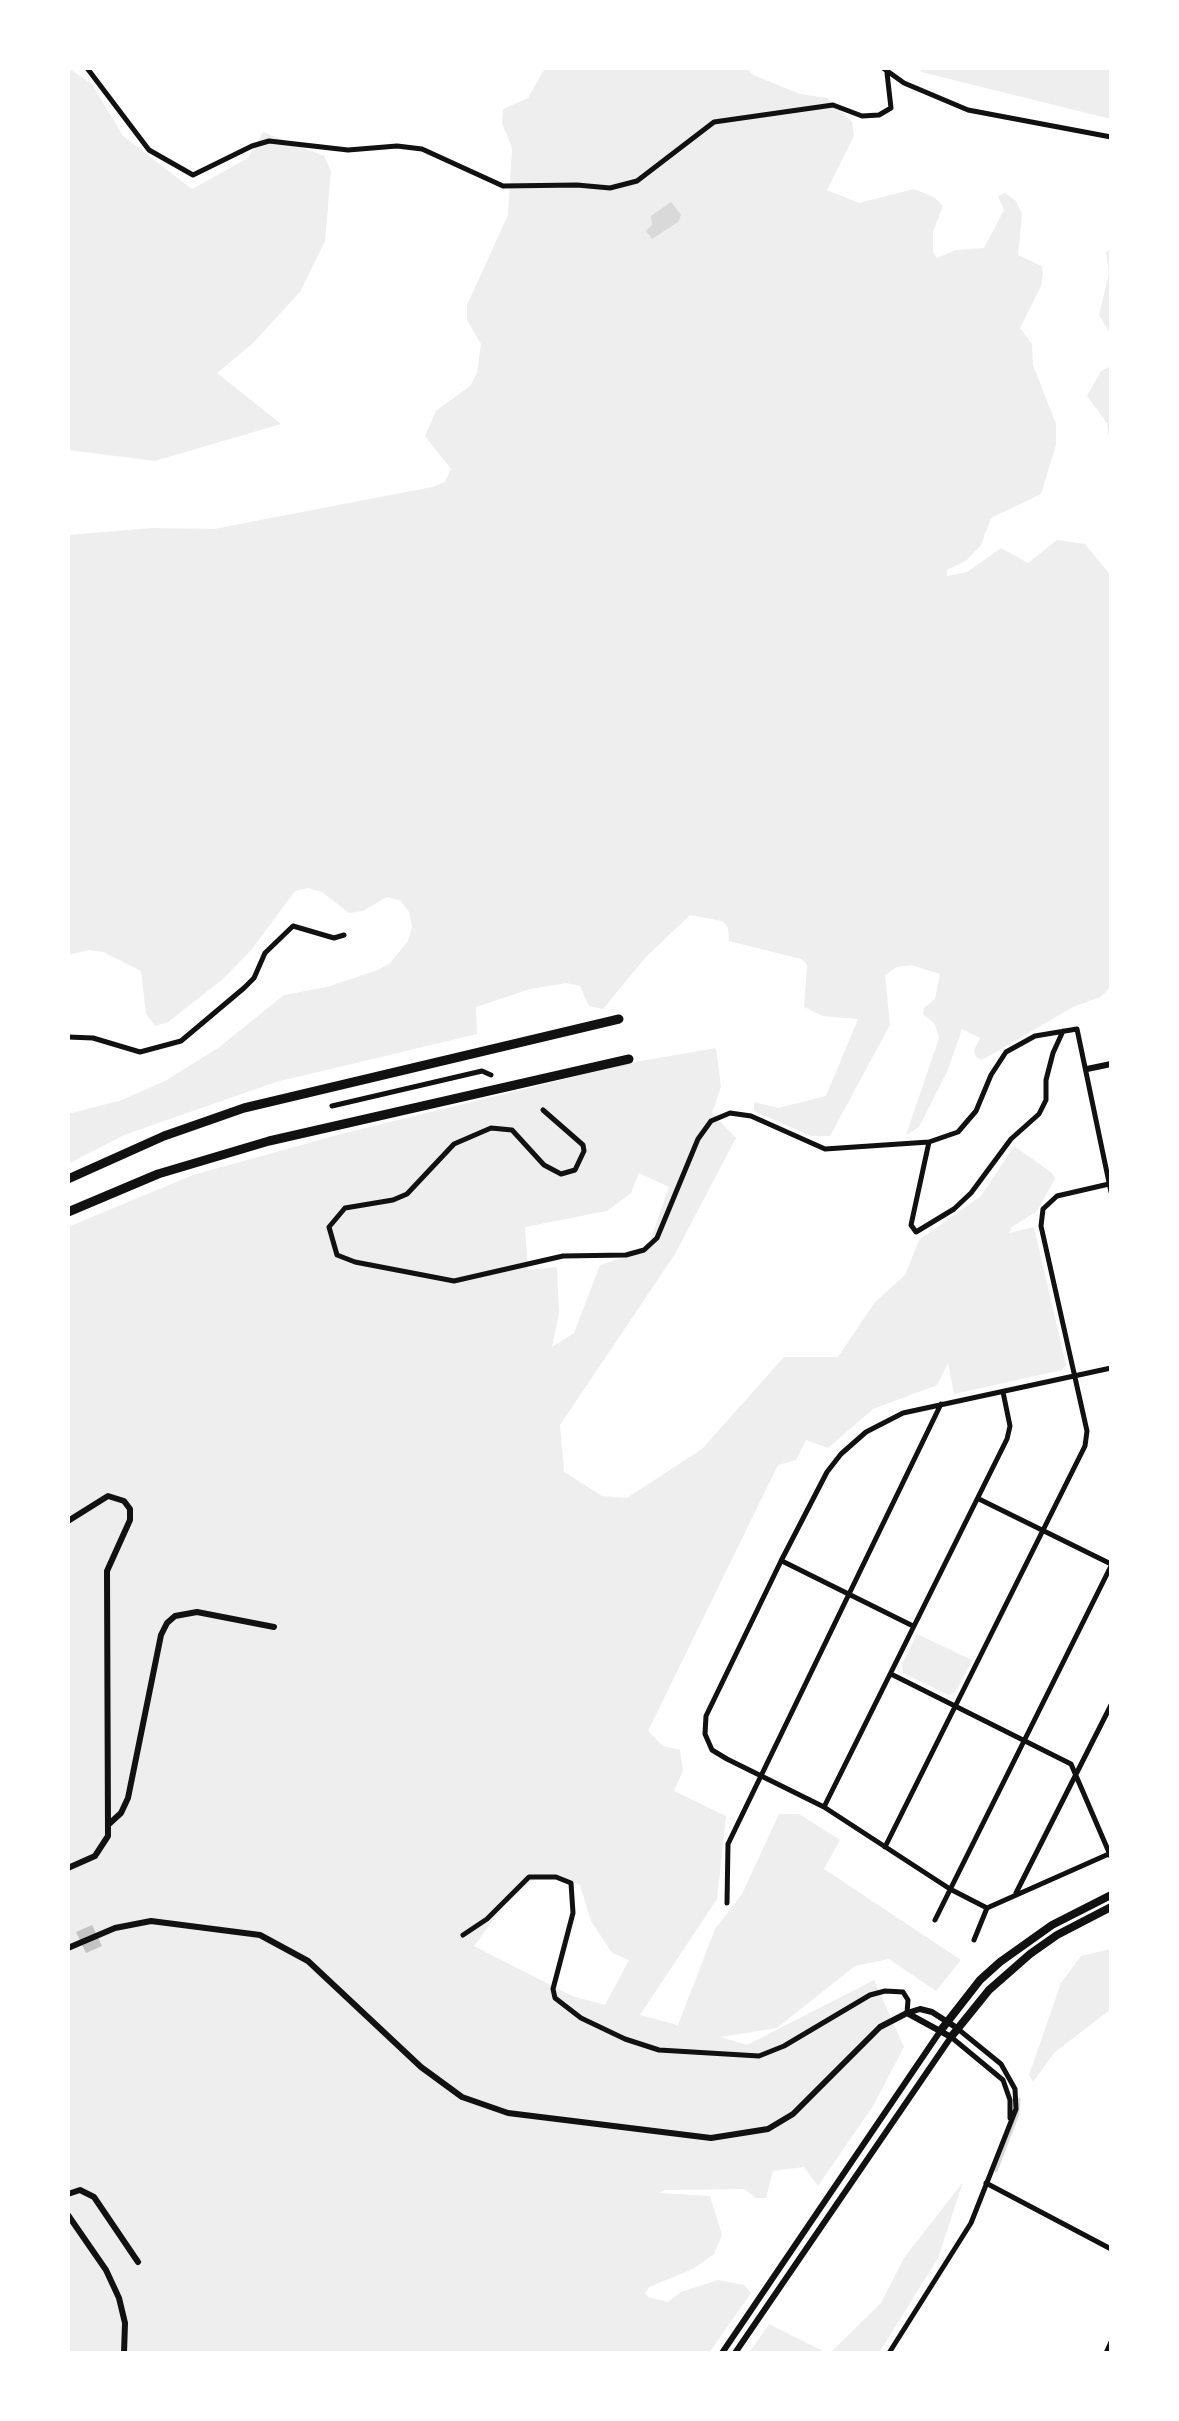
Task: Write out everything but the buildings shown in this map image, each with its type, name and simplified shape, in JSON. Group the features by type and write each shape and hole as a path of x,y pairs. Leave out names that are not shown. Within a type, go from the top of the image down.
{"highway":[{"path":"68,1179 164,1136 244,1108 619,1019"},
{"path":"68,1212 158,1174 269,1141 629,1059"}],"main road":[{"path":"941,2030 980,1980 1024,1943 1111,1895"},
{"path":"951,2037 989,1990 1030,1954 1057,1935 1111,1907"}],"street":[{"path":"87,68 149,150 193,175 269,141 348,150 397,146 422,149 503,186 610,188 637,181 714,122 833,105 862,116 879,115 891,108 885,70"},
{"path":"885,70 968,110 1111,137"},
{"path":"68,1037 93,1038 140,1052 181,1041 254,978 265,953 293,926 334,938 344,935"},
{"path":"543,1110 583,1145 580,1162 571,1173 561,1174 544,1165 512,1130 491,1128 454,1144 407,1194 393,1200 345,1208 329,1227 337,1255 355,1262 454,1281 563,1256 626,1255 644,1250 657,1238 698,1139 711,1121 730,1113 751,1116 825,1149 929,1142 958,1132 976,1111 991,1075 1006,1052 1035,1036 1063,1030 1077,1029 1111,1192"},
{"path":"929,1142 911,1225 916,1232 954,1209 971,1193 1011,1139 1039,1114 1046,1100 1049,1066 1063,1030"},
{"path":"1087,1069 1111,1064"},
{"path":"332,1106 482,1071 491,1075"},
{"path":"885,1847 1085,1446 1087,1431 1041,1226 1043,1209 1057,1196 1110,1184"},
{"path":"987,1908 950,1889 824,1807 712,1750 705,1734 706,1716 827,1472 841,1454 866,1432 903,1413 1111,1368"},
{"path":"824,1807 979,1499 1010,1426 1003,1392"},
{"path":"727,1903 728,1844 942,1403"},
{"path":"68,1521 108,1496 116,1496 130,1509 130,1520 107,1571 108,1836 95,1856 68,1868"},
{"path":"935,1920 1111,1565 979,1499"},
{"path":"781,1561 913,1626"},
{"path":"109,1824 121,1813 128,1798 161,1635 167,1623 175,1616 197,1612 274,1627"},
{"path":"891,1674 1071,1764 1110,1854 987,1908 974,1940"},
{"path":"1016,1894 1111,1705"},
{"path":"1108,1712 1111,1719"},
{"path":"463,1935 487,1919 529,1877 556,1877 571,1883 573,1913 553,1989 555,1998 581,2018 625,2039 659,2050 759,2056 784,2046 870,1995 885,1991 903,1992 908,2000 907,2013"},
{"path":"68,1948 115,1928 151,1921 260,1935 308,1961 421,2067 462,2097 508,2113 711,2138 768,2129 793,2114 880,2027 907,2013 920,2009 947,2020 1001,2064 1010,2078 1017,2100 971,2223 949,2263 889,2353"},
{"path":"907,2013 941,2030 1003,2080 1010,2100 1011,2119"},
{"path":"722,2353 941,2030"},
{"path":"735,2353 951,2037"},
{"path":"986,2183 1111,2249"},
{"path":"68,2194 80,2190 94,2197 138,2262"},
{"path":"68,2215 106,2270 119,2298 125,2323 124,2353"},
{"path":"1106,2353 1111,2342"}],"shaded area":[{"path":"68,68 92,84 123,136 192,189 248,158 263,132 324,156 331,171 325,241 300,292 253,343 217,373 281,424 155,461 68,450"},
{"path":"545,68 747,68 753,75 800,94 827,98 852,122 854,136 827,190 859,203 914,189 934,197 943,206 933,232 933,252 937,258 956,250 984,248 1004,210 998,196 1005,193 1016,201 1022,214 1018,255 1042,266 1043,273 1041,286 1020,328 1032,344 1033,365 1056,424 1056,445 1041,494 991,518 981,545 967,560 947,570 947,576 967,572 1001,548 1028,563 1057,540 1085,544 1111,576 1111,987 1100,997 1073,1007 982,1060 976,1057 974,1050 980,1038 962,1029 947,1072 919,1127 906,1135 939,1038 935,1024 923,1014 924,1008 935,999 940,974 911,965 897,967 885,975 890,1025 830,1136 811,1136 754,1111 754,1102 778,1108 826,1096 858,1019 823,1016 804,1007 807,964 801,959 729,941 728,927 722,921 690,915 645,958 603,1009 589,1006 580,986 566,983 530,989 476,1007 477,1034 276,1082 124,1135 68,1164 68,1114 122,1100 165,1081 218,1048 284,995 327,987 378,970 390,963 408,941 412,927 409,912 401,901 387,897 363,911 349,913 322,892 308,888 295,891 252,949 223,979 168,1022 155,1026 146,1014 141,971 103,952 89,950 68,955 68,535 152,528 214,529 445,482 451,469 425,436 436,411 470,386 477,373 481,344 467,320 467,305 508,215 512,148 502,123 503,109 528,98"},
{"path":"920,68 1111,68 1111,119 921,72"},
{"path":"671,202 681,215 678,222 652,239 646,231 652,225 651,216"},
{"path":"1111,249 1111,335 1099,315 1109,273 1106,252"},
{"path":"1111,366 1111,453 1107,423 1087,396 1101,371"},
{"path":"716,1048 721,1087 712,1113 736,1138 675,1254 560,1425 564,1472 602,1496 627,1498 702,1449 784,1357 838,1357 875,1302 905,1275 919,1240 981,1196 1014,1146 1052,1173 1055,1179 1037,1211 1012,1227 1009,1233 1034,1227 1066,1365 1062,1370 954,1394 948,1363 937,1385 873,1409 828,1448 806,1440 796,1460 778,1465 648,1731 663,1746 680,1750 683,1771 674,1791 726,1816 717,1899 640,2015 678,2025 715,1929 742,1894 779,1814 799,1814 840,1840 824,1869 961,1960 936,1991 889,1959 855,1966 777,2028 721,2037 747,2045 874,1980 904,2047 873,2106 818,2186 804,2167 773,2171 766,2198 756,2198 744,2189 665,2190 659,2193 710,2196 722,2235 714,2254 693,2269 649,2287 645,2293 648,2297 668,2302 681,2292 718,2280 744,2285 751,2293 709,2353 68,2353 68,1227 193,1175 341,1134 635,1062","holes":["639,1173 669,1187 647,1250 600,1265 574,1333 552,1347 559,1313 557,1267 528,1270 525,1227 607,1211 631,1193","553,1874 580,1885 591,1921 612,1953 629,1960 605,2005 572,1996 474,1946 504,1906 533,1880"]},
{"path":"917,1634 972,1660 955,1693 949,1695 903,1673 902,1665"},
{"path":"1111,1949 1111,2009 1054,2053 1033,2082 1029,2075 1061,1983 1081,1956"},
{"path":"963,2182 938,2258 879,2353 830,2353 881,2303 904,2258"},
{"path":"769,2324 827,2353 749,2353"}],"waterway":[{"path":"996,2171 1018,2114 1019,2099"}]}
